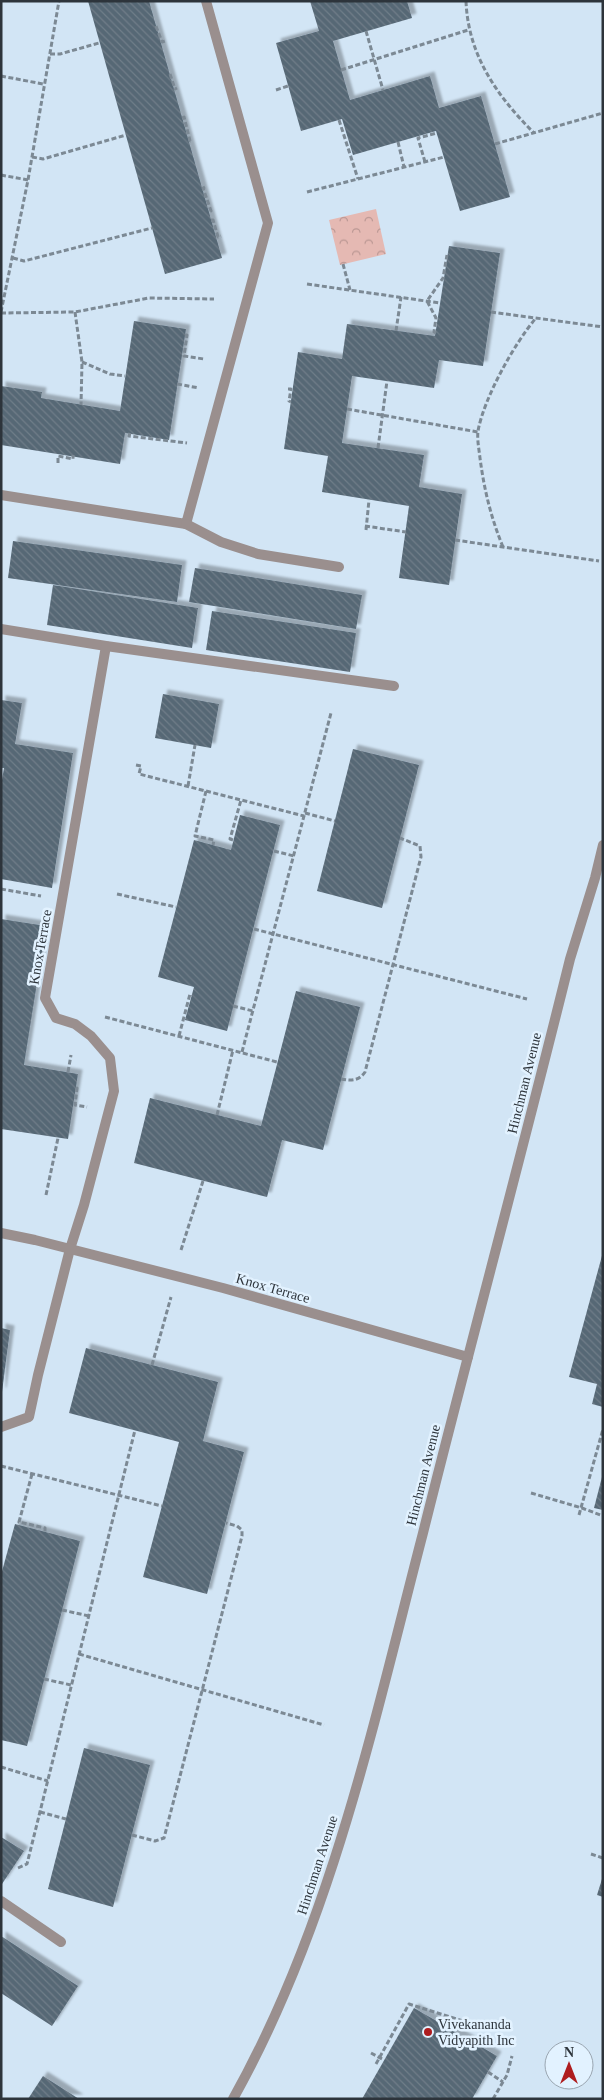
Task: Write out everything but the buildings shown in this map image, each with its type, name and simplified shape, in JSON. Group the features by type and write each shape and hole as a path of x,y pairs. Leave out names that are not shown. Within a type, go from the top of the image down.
{"street":[{"path":"186,524 268,223 206,1"},
{"path":"1,495 186,524 221,542 258,554 339,567"},
{"path":"1,629 106,646 394,686"},
{"name":"Knox Terrace","path":"1,1427 29,1417 70,1248 84,1205 114,1091 110,1058 91,1036 81,1028 56,1018 45,998 106,646"},
{"name":"Hinchman Avenue","path":"233,2099 289,1986 329,1878 373,1728 570,959 603,845"},
{"name":"Knox Terrace","path":"1,1233 70,1248 232,1291 468,1357"},
{"path":"1,1901 61,1942"}],"path":[{"path":"59,1 43,84 28,180 1,313 75,312 149,298 214,299"},
{"path":"466,1 468,30 474,48 491,81 534,133"},
{"path":"156,26 162,42 164,41"},
{"path":"341,70 468,30"},
{"path":"366,31 383,90"},
{"path":"50,54 60,54 99,43"},
{"path":"170,74 175,88 178,88"},
{"path":"1,76 43,84"},
{"path":"276,90 288,86"},
{"path":"496,144 603,113"},
{"path":"182,118 184,117 190,141 192,141"},
{"path":"339,120 358,179"},
{"path":"425,162 418,138 436,133"},
{"path":"32,157 42,158 126,135"},
{"path":"398,142 404,167"},
{"path":"307,192 444,157"},
{"path":"1,175 28,180"},
{"path":"206,187 203,188 209,212"},
{"path":"211,220 213,220 218,237 220,236"},
{"path":"13,258 24,261 152,228"},
{"path":"427,301 443,278 447,255"},
{"path":"343,264 350,290"},
{"path":"307,284 440,303"},
{"path":"396,331 401,297"},
{"path":"427,301 436,318 434,332 436,333"},
{"path":"75,312 82,362 81,405"},
{"path":"491,312 603,327"},
{"path":"503,547 491,514 483,480 478,432 490,398 511,355 536,318"},
{"path":"185,335 187,335 184,356 204,358"},
{"path":"82,362 110,374 125,376"},
{"path":"378,448 387,381"},
{"path":"177,384 199,388"},
{"path":"288,389 291,389 289,401 291,402"},
{"path":"347,409 478,432"},
{"path":"130,434 130,436 190,443"},
{"path":"58,463 58,456 74,459 74,455"},
{"path":"369,500 366,528 406,532"},
{"path":"455,540 599,561"},
{"path":"242,1052 331,713"},
{"path":"188,786 196,745"},
{"path":"136,765 141,766 140,774 241,800 335,821"},
{"path":"206,791 196,836 214,840 213,845"},
{"path":"234,840 230,838 241,800"},
{"path":"341,1079 351,1081 357,1079 365,1072 422,851 420,846 400,838"},
{"path":"274,851 294,856"},
{"path":"1,890 46,897"},
{"path":"117,894 176,907"},
{"path":"254,929 527,999"},
{"path":"179,1036 190,994 191,996"},
{"path":"234,1006 253,1011"},
{"path":"98,1014 277,1062"},
{"path":"217,1115 234,1050"},
{"path":"68,1072 71,1054"},
{"path":"76,1088 75,1105 90,1108"},
{"path":"46,1194 58,1138"},
{"path":"181,1250 203,1181"},
{"path":"152,1365 171,1296"},
{"path":"579,1515 603,1429"},
{"path":"18,1868 27,1864 135,1430"},
{"path":"1,1466 162,1506"},
{"path":"32,1474 19,1522 45,1528 45,1532"},
{"path":"531,1493 603,1516"},
{"path":"132,1835 154,1841 164,1838 242,1536 242,1530 237,1526 226,1523"},
{"path":"62,1610 89,1616"},
{"path":"79,1654 324,1725"},
{"path":"44,1679 71,1685"},
{"path":"1,1768 48,1781"},
{"path":"40,1812 66,1819"},
{"path":"591,1854 603,1858"},
{"path":"376,2064 408,2004 488,2029"},
{"path":"371,2052 384,2060"},
{"path":"493,2099 507,2075 512,2056"},
{"path":"488,2072 503,2082"}],"green space":[{"path":"376,209 386,254 340,265 329,220"}],"place":[{"name":"Vivekananda Vidyapith Inc","path":"428,2032"}]}
